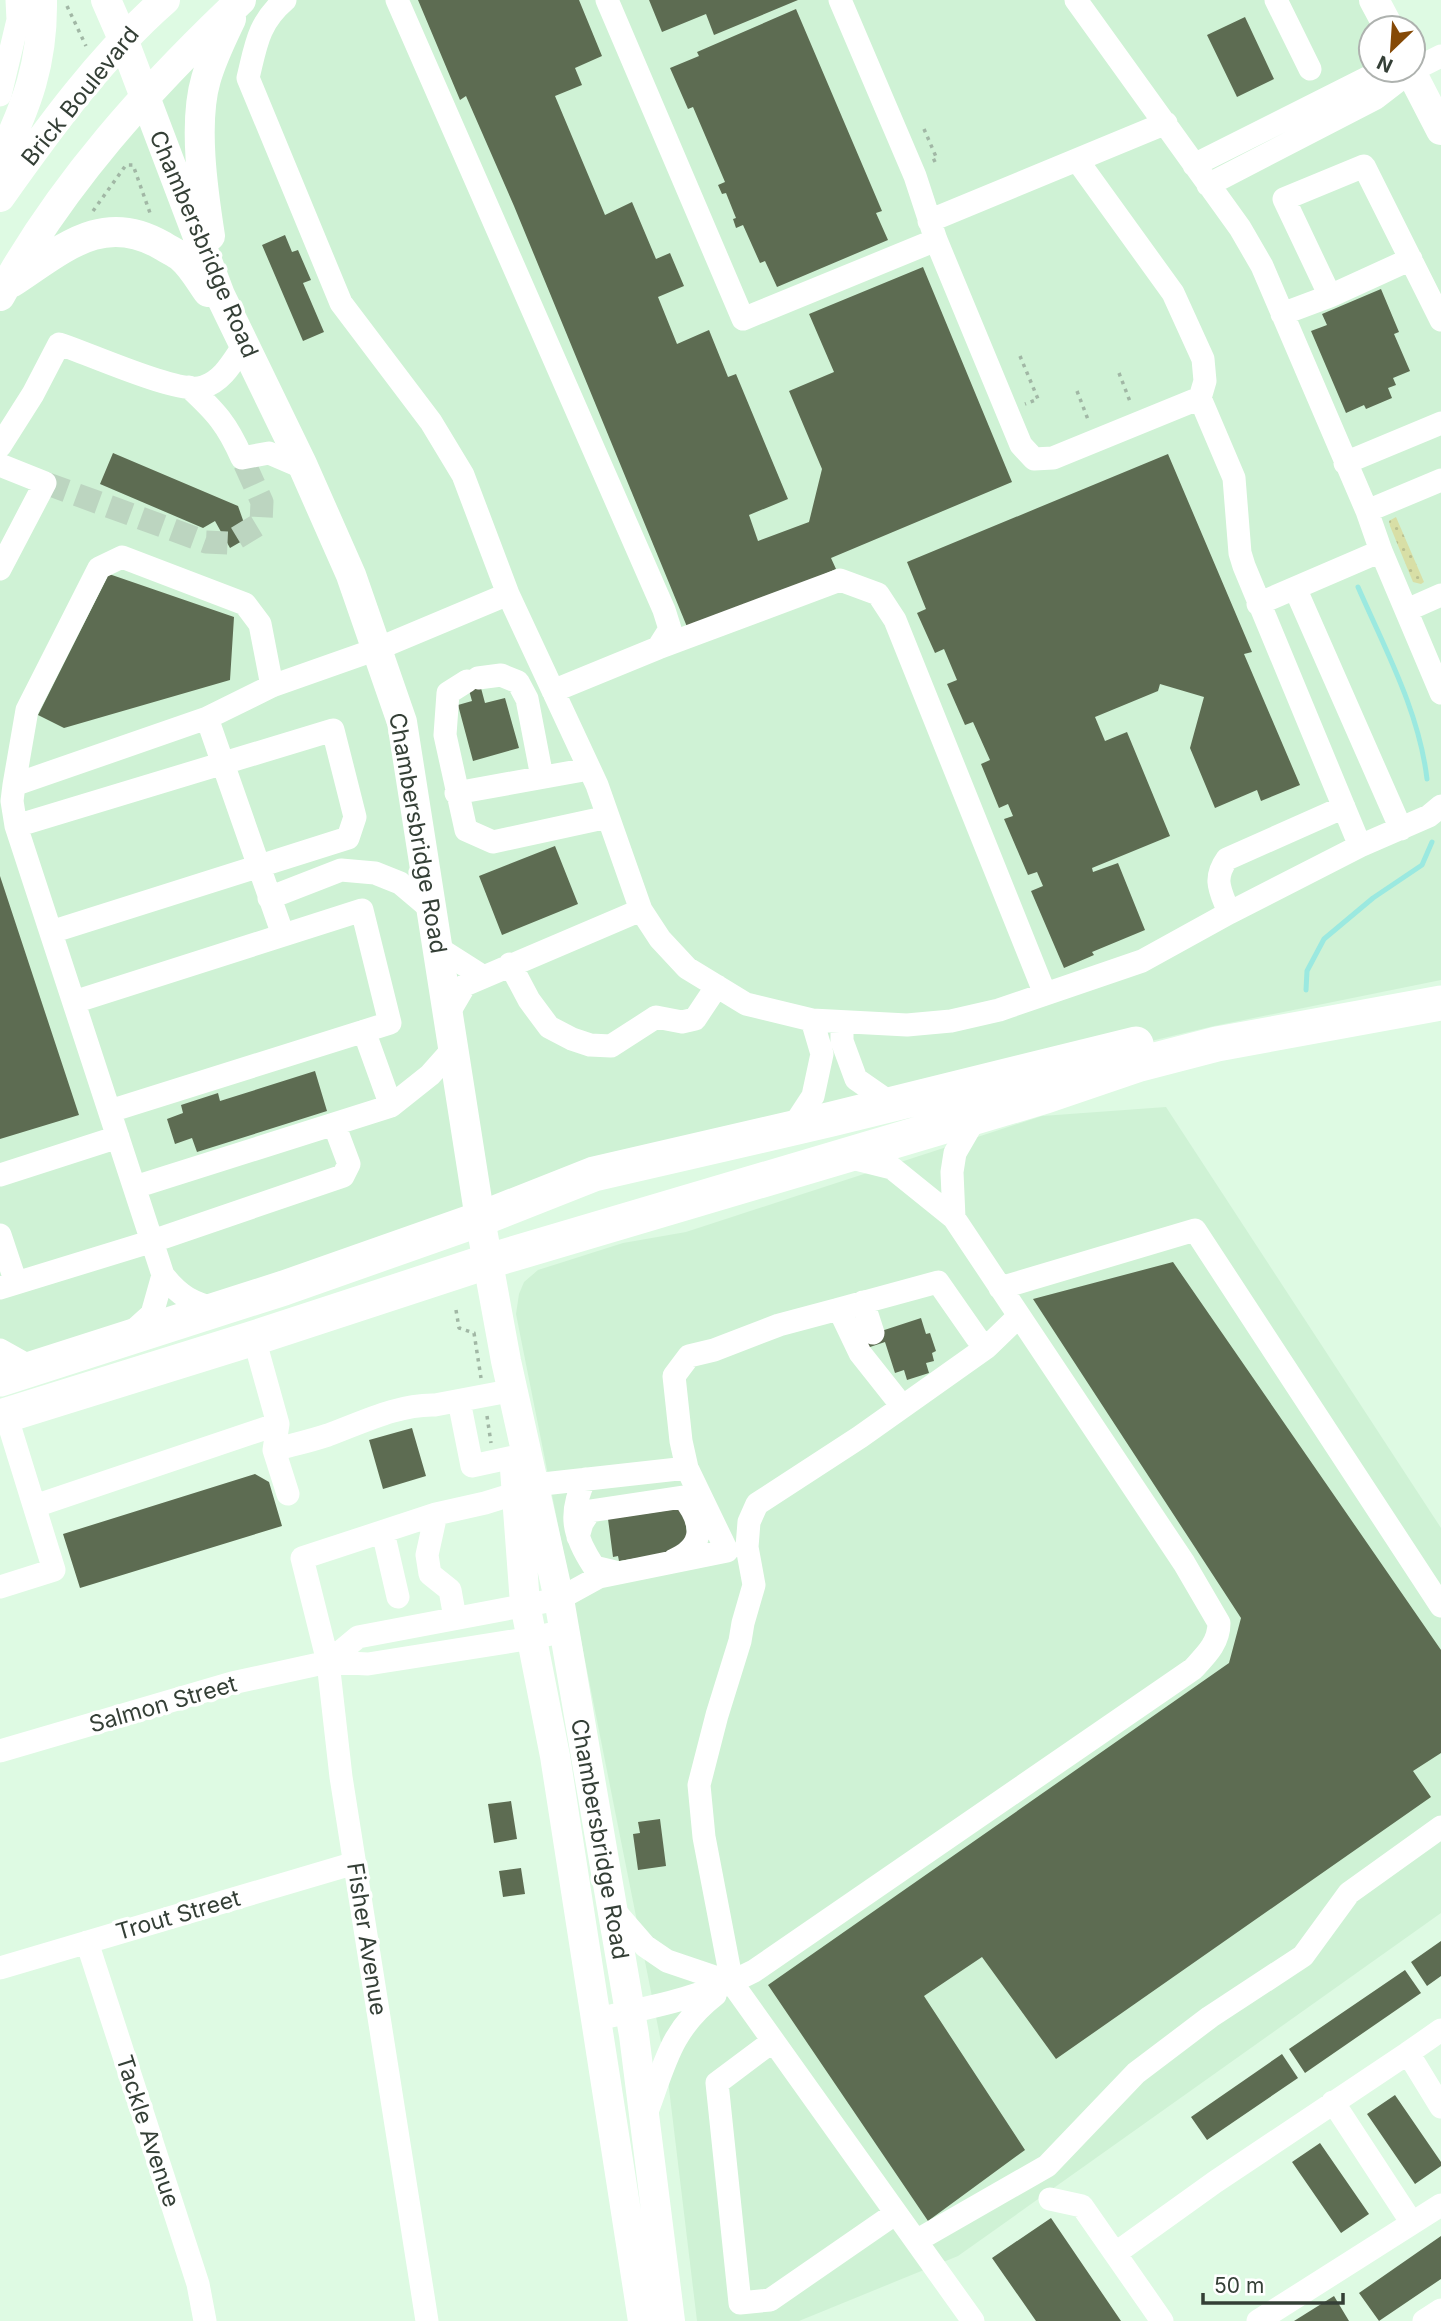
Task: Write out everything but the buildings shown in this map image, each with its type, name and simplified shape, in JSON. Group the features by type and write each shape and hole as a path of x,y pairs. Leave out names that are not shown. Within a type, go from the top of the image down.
{"highway":[{"path":"0,1380 218,1310 480,1219 594,1174 1214,1026 1439,999"},
{"path":"3,1416 489,1261 1140,1064 1217,1044 1439,999"}],"main road":[{"name":"Chambersbridge Road","path":"106,0 220,295 304,468 351,575 402,722 525,1489 525,1604 555,1756 643,2321"},
{"name":"Brick Boulevard","path":"0,197 123,39 165,0"},
{"path":"0,161 23,112 35,76 52,1"},
{"path":"3,291 47,219 82,170 144,98 240,1"},
{"path":"220,295 205,199 200,113 205,81 240,1"},
{"path":"1417,84 1441,130"},
{"path":"3,291 77,240 102,231 132,233 150,239 182,258 239,336"},
{"name":"Chambersbridge Road","path":"506,1361 514,1457 559,1599 565,1631 630,2012 670,2321"}],"street":[{"path":"0,95 19,20 17,0"},
{"path":"285,0 269,13 257,39 248,78 341,303 431,422 463,475 508,594 589,769 641,910 660,939 687,968 746,1004 812,1020 907,1025 951,1021 999,1010 1142,961 1360,846 1429,816 1441,806"},
{"path":"397,0 664,610 670,629 658,648"},
{"path":"607,0 743,319 1077,160 1166,123"},
{"path":"840,0 915,176 932,231 1004,405 1021,445 1028,454 1034,459 1043,460 1200,398"},
{"path":"1076,0 1240,228 1262,266 1367,511 1441,693"},
{"path":"1276,0 1310,69"},
{"path":"1194,165 1357,83"},
{"path":"1208,185 1376,98 1394,84"},
{"path":"1077,160 1173,293 1203,359 1205,381 1200,398 1234,478 1240,552 1258,604 1360,846"},
{"path":"1330,296 1284,199 1364,166 1441,320"},
{"path":"1282,314 1330,296 1410,259"},
{"path":"0,446 33,394 59,344 179,387 202,388 222,376 239,336"},
{"path":"189,387 213,409 230,431 242,458 269,453 304,468"},
{"path":"1345,463 1441,423"},
{"path":"0,465 45,483 0,569"},
{"path":"1367,511 1441,480"},
{"path":"1258,604 1381,551"},
{"path":"218,1310 189,1301 173,1288 163,1275 16,826 9,797 27,710 99,568 122,557 245,604 260,624 272,686"},
{"path":"553,691 658,648 840,580 878,594 895,620 1045,994"},
{"path":"1296,588 1401,829"},
{"path":"9,797 207,718 272,686 377,649 508,594"},
{"path":"1407,610 1441,596"},
{"path":"542,777 527,699 518,682 501,675 472,679 447,693 445,735 466,830 493,842 608,817"},
{"path":"207,718 283,935"},
{"path":"16,826 333,730 355,817 348,838 51,932"},
{"path":"456,793 589,769"},
{"path":"1229,913 1218,880 1219,869 1227,859 1343,807"},
{"path":"269,898 341,870 375,873 400,883 432,910"},
{"path":"74,1002 362,910 390,1023 110,1111"},
{"path":"448,1014 465,985 641,910"},
{"path":"438,948 482,976"},
{"path":"510,964 528,1000 549,1027 590,1045 611,1045 656,1017 682,1022 695,1019 717,986"},
{"path":"792,1128 813,1096 822,1054 812,1020"},
{"path":"842,1023 842,1041 856,1079 892,1104"},
{"path":"364,1031 391,1106"},
{"path":"135,1187 391,1106 430,1075 454,1048"},
{"path":"954,1218 952,1171 955,1153 977,1115"},
{"path":"0,1235 8,1285 152,1241 344,1176 349,1164 334,1124"},
{"path":"0,1175 118,1137"},
{"path":"645,2118 666,2055 680,2030 697,2009 1193,1669 1211,1649 1219,1632 1219,1623 1184,1563 954,1218 892,1168 841,1155"},
{"path":"1000,1288 1195,1230 1441,1606"},
{"path":"124,1339 152,1314 163,1275"},
{"path":"973,2321 732,1983 705,1837 699,1785 754,1585 737,1549 687,1468 681,1441 674,1377 689,1356 714,1350 779,1325 938,1283 977,1338 988,1347"},
{"path":"863,1302 881,1359 878,1376"},
{"path":"839,1308 860,1353 902,1406"},
{"path":"737,1549 757,1504 860,1437 988,1347 1019,1316"},
{"path":"254,1338 278,1424 274,1450 288,1494"},
{"path":"0,1350 34,1369"},
{"path":"274,1450 324,1436 391,1412 509,1391"},
{"path":"459,1401 472,1465 514,1457"},
{"path":"0,1587 54,1570 3,1416"},
{"path":"35,1506 278,1424"},
{"path":"398,1597 383,1532 525,1489 585,1479 687,1468"},
{"path":"585,1479 578,1494 573,1521 580,1545 594,1567 619,1573"},
{"path":"578,1537 582,1523 590,1511 683,1497 695,1515 698,1536 695,1546 687,1555 668,1563"},
{"path":"436,1514 427,1555 430,1574 450,1590 454,1618"},
{"name":"Fisher Avenue","path":"383,1532 302,1558 328,1662 341,1777 427,2321"},
{"path":"559,1599 599,1577 737,1549"},
{"name":"Salmon Street","path":"328,1662 358,1637 559,1599"},
{"name":"Salmon Street","path":"0,1751 232,1683 328,1662 368,1664 565,1631"},
{"path":"916,2241 1047,2166 1136,2073 1210,2017 1303,1956 1349,1893 1441,1827"},
{"name":"Trout Street","path":"0,1968 355,1863"},
{"path":"612,1908 645,1946 667,1961 732,1983"},
{"name":"Tackle Avenue","path":"87,1942 198,2284 205,2321"},
{"path":"597,2019 690,1998 732,1983"},
{"path":"1116,2252 1441,2030"},
{"path":"774,2041 717,2083 740,2303 770,2300 896,2213"},
{"path":"1408,2053 1441,2107"},
{"path":"1333,2102 1412,2223"},
{"path":"1050,2199 1082,2206 1162,2321"},
{"path":"1258,2321 1441,2205"},
{"path":"1424,2321 1441,2310"}],"path":[{"path":"52,1 66,4 86,44 85,53"},
{"path":"923,165 937,159 924,128"},
{"path":"88,219 126,165 133,164 150,215"},
{"path":"1004,405 1027,404 1038,399 1020,356"},
{"path":"1119,373 1134,411"},
{"path":"1077,391 1092,428"}],"shaded area":[{"path":"241,0 1374,0 1382,14 1357,14 1357,84 1417,84 1441,129 1441,980 1214,1026 594,1174 0,1380 0,296"},
{"path":"1396,517 1424,582 1421,584 1413,582 1390,526 1389,521"},
{"path":"1166,1107 1441,1528 1441,1913 958,2256 799,2321 697,2321 667,2072 516,1314 519,1294 524,1282 538,1270 623,1243 686,1232 1042,1116"}],"waterway":[{"path":"1358,587 1409,705 1417,729 1427,779"},
{"path":"1306,990 1307,971 1324,939 1373,898 1422,865 1432,842"}],"tunnel":[{"path":"45,483 206,542 228,543 261,523 262,502 242,458"}]}
